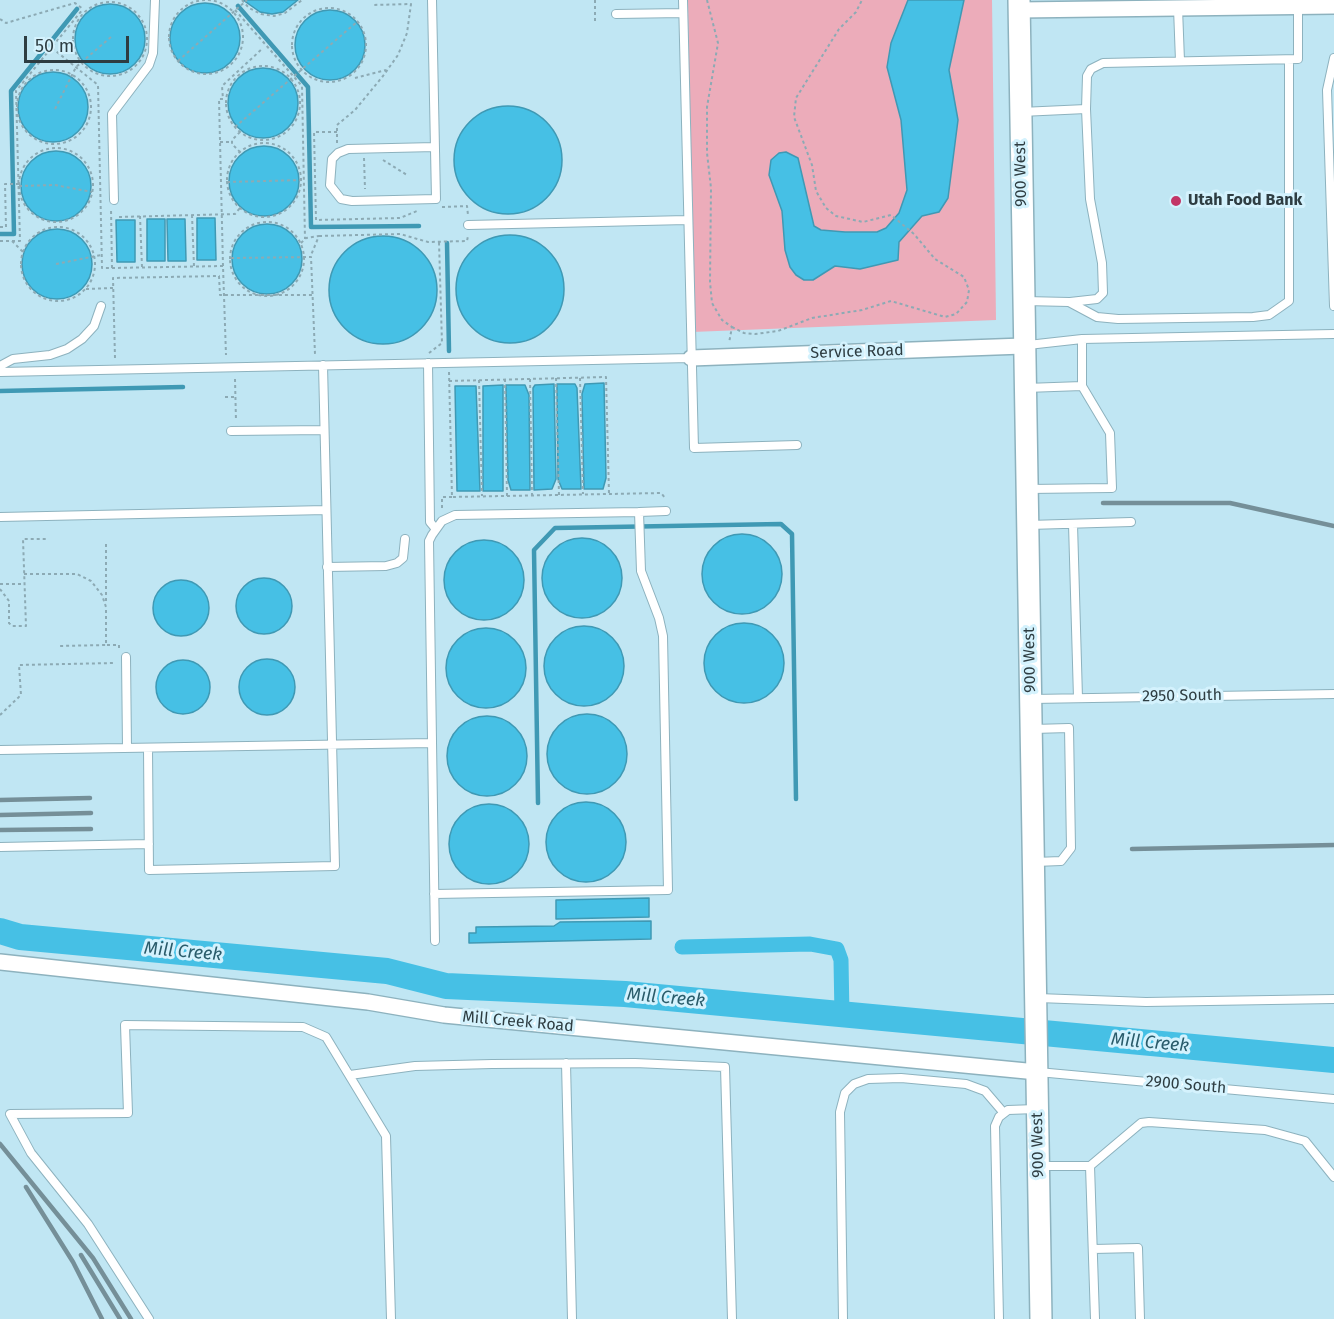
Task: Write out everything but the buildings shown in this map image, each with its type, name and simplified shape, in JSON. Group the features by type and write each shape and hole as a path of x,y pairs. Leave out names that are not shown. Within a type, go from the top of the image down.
{"main road":[{"name":"900 West","path":"1019,5 1041,1319"}],"street":[{"path":"1019,5 1178,8 1219,4 1334,6"},
{"name":"Service Road","path":"691,358 1023,346"},
{"name":"Mill Creek Road","path":"0,962 368,1002 444,1015 1037,1072"}],"lane":[{"path":"114,200 112,114 148,65 153,53 155,0"},
{"path":"432,0 435,147 436,199 365,201 341,199 330,185 329,169 332,159 338,153 363,148 435,147"},
{"path":"683,0 694,448 797,445"},
{"path":"1023,301 1069,302 1097,299 1103,294 1102,263 1090,199 1086,109 1087,76 1098,65 1298,59 1300,55 1298,7"},
{"path":"1178,8 1180,61"},
{"path":"616,14 683,13"},
{"path":"1334,57 1327,90 1334,306"},
{"path":"1069,302 1097,317 1205,319 1269,315 1289,301 1289,60"},
{"path":"1020,112 1086,109"},
{"path":"468,225 687,220"},
{"path":"0,366 13,359 50,355 67,349 82,339 94,326 101,306"},
{"path":"1023,346 1082,339 1334,334"},
{"path":"1026,489 1112,488 1110,433 1082,386 1082,339"},
{"path":"0,372 691,358"},
{"path":"428,363 430,522 435,528"},
{"path":"148,747 149,870 335,866 324,430 319,365"},
{"path":"1024,388 1082,386"},
{"path":"234,431 324,430"},
{"path":"0,517 326,510"},
{"path":"435,941 429,541 435,528 442,521 455,515 639,516 666,511"},
{"path":"434,894 668,890 663,636 659,618 641,571 639,516"},
{"path":"1027,525 1131,522"},
{"path":"1072,524 1078,698"},
{"path":"327,567 386,566 397,563 403,558 405,539"},
{"path":"126,660 127,748"},
{"name":"2950 South","path":"1030,699 1334,694"},
{"path":"1031,729 1069,728 1071,848 1061,861 1034,862"},
{"path":"0,750 432,742"},
{"path":"0,847 149,844"},
{"path":"1036,1008 1146,1002 1334,999"},
{"path":"149,1319 88,1224 31,1153 10,1114 128,1113 125,1025 303,1027 326,1037 386,1136 391,1319"},
{"path":"566,1063 572,1319"},
{"path":"350,1075 415,1066 635,1063 725,1067 732,1319"},
{"name":"2900 South","path":"1037,1072 1334,1099"},
{"path":"843,1319 840,1119 845,1094 859,1081 880,1078 974,1085 985,1091 1003,1112"},
{"path":"999,1319 996,1121 1003,1112 1037,1109"},
{"path":"1038,1166 1090,1166 1141,1123 1149,1122 1264,1130 1305,1141 1334,1177"},
{"path":"1090,1166 1095,1319"},
{"path":"1093,1249 1138,1248 1140,1319"}],"path":[{"path":"203,0 215,1 234,14 241,24 242,47 229,66 208,75 195,73 177,61 169,46 169,33 172,21 180,10 191,3 203,0"},
{"path":"242,0 255,11 274,16 285,13 302,0"},
{"path":"177,61 247,0"},
{"path":"595,0 596,21"},
{"path":"707,0 718,43 707,107 707,153 711,188 710,282 712,303 722,320 744,333 755,334 778,331 812,318 862,310 891,301 945,317 956,314 967,302 969,290 967,282 959,273 935,259 909,230 891,215 872,221 858,221 836,216 825,208 816,191 812,165 794,117 796,98 839,29 856,12 862,0"},
{"path":"0,19 6,24 75,3 84,10"},
{"path":"0,241 20,241 16,91 84,10 95,5 119,3 139,15 147,37 141,59 123,74 112,76 99,75 81,62 76,54 73,35 76,22 84,10"},
{"path":"338,153 337,125 355,110 388,69 403,44 411,4 372,5"},
{"path":"327,8 339,9 358,21 364,31 366,54 353,74 332,82 318,80 302,69 293,53 292,40 296,28 304,18 314,11 327,8"},
{"path":"235,10 292,78 298,90 299,113 287,132 264,142 249,146 240,152 231,164 227,182 233,201 253,216 278,215 296,200 302,180 299,166 293,156 284,149 264,142 252,139 240,132 226,112 229,87 237,76 248,69 260,66 272,67 292,78 302,86 302,180 305,239"},
{"path":"235,127 358,21"},
{"path":"55,109 76,67 111,38"},
{"path":"52,48 98,85 102,268 224,266"},
{"path":"234,431 235,397 224,295 219,99 222,99 222,86 263,48"},
{"path":"70,62 76,54"},
{"path":"355,78 388,69"},
{"path":"54,146 30,158 22,169 19,185 25,206 33,215 57,224 78,232 87,240 94,255 94,273 84,289 71,298 60,301 35,294 26,284 21,272 23,252 32,237 43,230 57,224 80,214 87,205 92,192 91,172 85,161 76,154 54,146 32,137 23,128 18,116 17,103 28,80 39,73 52,70 71,74 83,83 89,94 91,117 78,136 54,146"},
{"path":"232,142 240,132"},
{"path":"220,142 232,142"},
{"path":"232,142 240,152"},
{"path":"363,148 365,201"},
{"path":"383,148 383,161 407,175"},
{"path":"227,182 302,180"},
{"path":"0,227 6,227 5,184 55,185 92,192"},
{"path":"112,268 111,210 114,200"},
{"path":"119,217 235,214 240,208"},
{"path":"192,215 194,267"},
{"path":"140,216 142,267"},
{"path":"265,217 265,222"},
{"path":"265,222 287,228 301,243 304,257 303,268 291,288 280,294 256,295 245,289 236,279 230,258 234,243 241,232 252,225 265,222"},
{"path":"301,243 305,239 319,236 400,234 428,242 467,242 468,225"},
{"path":"319,236 311,256 319,365"},
{"path":"11,241 23,252"},
{"path":"428,363 427,354 442,343 439,242"},
{"path":"56,264 101,255"},
{"path":"230,258 311,256"},
{"path":"115,370 113,278 219,276 220,295 313,295"},
{"path":"84,289 113,288"},
{"path":"729,343 732,327"},
{"path":"449,363 452,497"},
{"path":"449,381 606,377 609,494"},
{"path":"556,378 559,495"},
{"path":"580,378 583,494"},
{"path":"530,379 532,495"},
{"path":"479,380 483,496"},
{"path":"505,380 507,496"},
{"path":"225,397 235,397"},
{"path":"442,521 442,497 661,493 666,498 666,511"},
{"path":"0,589 9,601 9,623 12,626 26,626 23,539 47,539"},
{"path":"60,646 106,645 106,544"},
{"path":"24,574 68,573 83,577 97,588 106,607"},
{"path":"0,584 25,584"},
{"path":"0,715 21,695 19,665 126,660"}],"shaded area":[{"path":"688,0 992,0 996,320 692,332"}],"water":[{"path":"243,0 298,0 283,12 272,14 260,12"},
{"path":"908,0 964,0 949,70 958,120 948,198 939,212 922,216 899,242 898,260 860,269 835,266 813,280 804,280 790,267 785,250 782,211 769,175 771,160 779,153 786,152 798,158 814,226 821,230 877,232 886,228 899,213 907,190 901,120 887,67 891,43"},
{"path":"205,3 218,6 230,13 237,25 240,38 237,51 230,63 218,70 205,73 192,70 180,63 173,51 170,38 173,25 180,13 192,6"},
{"path":"110,4 123,7 135,14 142,26 145,39 142,52 135,64 123,71 110,74 97,71 85,64 78,52 75,39 78,26 85,14 97,7"},
{"path":"330,10 343,13 355,20 362,32 365,45 362,58 355,70 343,77 330,80 317,77 305,70 298,58 295,45 298,32 305,20 317,13"},
{"path":"263,68 276,71 288,78 295,90 298,103 295,116 288,128 276,135 263,138 250,135 238,128 231,116 228,103 231,90 238,78 250,71"},
{"path":"53,72 66,75 78,82 85,94 88,107 85,120 78,132 66,139 53,142 40,139 28,132 21,120 18,107 21,94 28,82 40,75"},
{"path":"508,106 529,110 546,122 558,139 562,160 558,181 546,198 529,210 508,214 487,210 470,198 458,181 454,160 458,139 470,122 487,110"},
{"path":"264,146 277,149 289,156 296,168 299,181 296,194 289,206 277,213 264,216 251,213 239,206 232,194 229,181 232,168 239,156 251,149"},
{"path":"56,151 69,154 81,161 88,173 91,186 88,199 81,211 69,218 56,221 43,218 31,211 24,199 21,186 24,173 31,161 43,154"},
{"path":"197,218 215,218 216,260 197,260"},
{"path":"147,219 165,219 165,261 147,261"},
{"path":"167,219 185,219 186,261 168,261"},
{"path":"116,220 135,220 135,262 117,262"},
{"path":"267,224 280,227 292,234 299,246 302,259 299,272 292,284 280,291 267,294 254,291 242,284 235,272 232,259 235,246 242,234 254,227"},
{"path":"57,229 70,232 82,239 89,251 92,264 89,277 82,289 70,296 57,299 44,296 32,289 25,277 22,264 25,251 32,239 44,232"},
{"path":"510,235 531,239 548,251 560,268 564,289 560,310 548,327 531,339 510,343 489,339 472,327 460,310 456,289 460,268 472,251 489,239"},
{"path":"383,236 404,240 421,252 433,269 437,290 433,311 421,328 404,340 383,344 362,340 345,328 333,311 329,290 333,269 345,252 362,240"},
{"path":"604,383 606,478 603,489 584,489 582,394 585,384"},
{"path":"554,384 556,479 552,489 534,490 533,388 535,385"},
{"path":"557,384 575,384 577,388 581,489 562,489 558,479"},
{"path":"503,385 503,491 483,491 483,386"},
{"path":"506,385 525,385 529,395 530,490 511,490 508,480"},
{"path":"455,386 476,386 480,491 457,491"},
{"path":"742,534 757,537 770,546 779,559 782,574 779,589 770,602 757,611 742,614 727,611 714,602 705,589 702,574 705,559 714,546 727,537"},
{"path":"582,538 597,541 610,550 619,563 622,578 619,593 610,606 597,615 582,618 567,615 554,606 545,593 542,578 545,563 554,550 567,541"},
{"path":"484,540 499,543 512,552 521,565 524,580 521,595 512,608 499,617 484,620 469,617 456,608 447,595 444,580 447,565 456,552 469,543"},
{"path":"264,578 279,583 287,591 292,606 287,621 279,629 264,634 249,629 241,621 236,606 241,591 249,583"},
{"path":"181,580 196,585 204,593 209,608 204,623 196,631 181,636 166,631 158,623 153,608 158,593 166,585"},
{"path":"744,623 759,626 772,635 781,648 784,663 781,678 772,691 759,700 744,703 729,700 716,691 707,678 704,663 707,648 716,635 729,626"},
{"path":"584,626 599,629 612,638 621,651 624,666 621,681 612,694 599,703 584,706 569,703 556,694 547,681 544,666 547,651 556,638 569,629"},
{"path":"486,628 501,631 514,640 523,653 526,668 523,683 514,696 501,705 486,708 471,705 458,696 449,683 446,668 449,653 458,640 471,631"},
{"path":"267,659 282,664 290,672 295,687 290,702 282,710 267,715 252,710 244,702 239,687 244,672 252,664"},
{"path":"178,660 188,660 198,664 206,672 210,687 206,702 198,710 188,714 178,714 168,710 160,702 156,692 156,682 160,672 168,664"},
{"path":"587,714 602,717 615,726 624,739 627,754 624,769 615,782 602,791 587,794 572,791 559,782 550,769 547,754 550,739 559,726 572,717"},
{"path":"487,716 502,719 515,728 524,741 527,756 524,771 515,784 502,793 487,796 472,793 459,784 450,771 447,756 450,741 459,728 472,719"},
{"path":"586,802 601,805 614,814 623,827 626,842 623,857 614,870 601,879 586,882 571,879 558,870 549,857 546,842 549,827 558,814 571,805"},
{"path":"489,804 504,807 517,816 526,829 529,844 526,859 517,872 504,881 489,884 474,881 461,872 452,859 449,844 452,829 461,816 474,807"},
{"path":"649,898 649,917 556,919 556,900"},
{"path":"651,921 651,939 469,943 469,933 476,933 476,927 554,926 560,922"}],"waterway":[{"path":"238,6 308,87 311,227 419,226"},
{"path":"0,234 14,234 11,91 77,9"},
{"path":"447,243 449,351"},
{"path":"0,391 183,387"},
{"path":"538,803 534,550 555,528 781,524 792,534 796,799"},
{"name":"Mill Creek","path":"0,931 20,937 387,971 446,986 625,994 1334,1060"},
{"path":"682,947 810,944 837,949 841,960 842,1016"}],"railway":[{"path":"1103,503 1230,503 1334,526"},
{"path":"0,800 90,798"},
{"path":"0,815 91,813"},
{"path":"0,830 91,829"},
{"path":"1132,849 1334,845"},
{"path":"0,1144 93,1258 131,1319"},
{"path":"26,1187 73,1262 102,1319"},
{"path":"81,1255 120,1319"}],"place":[{"name":"Utah Food Bank","path":"1176,201"}]}
